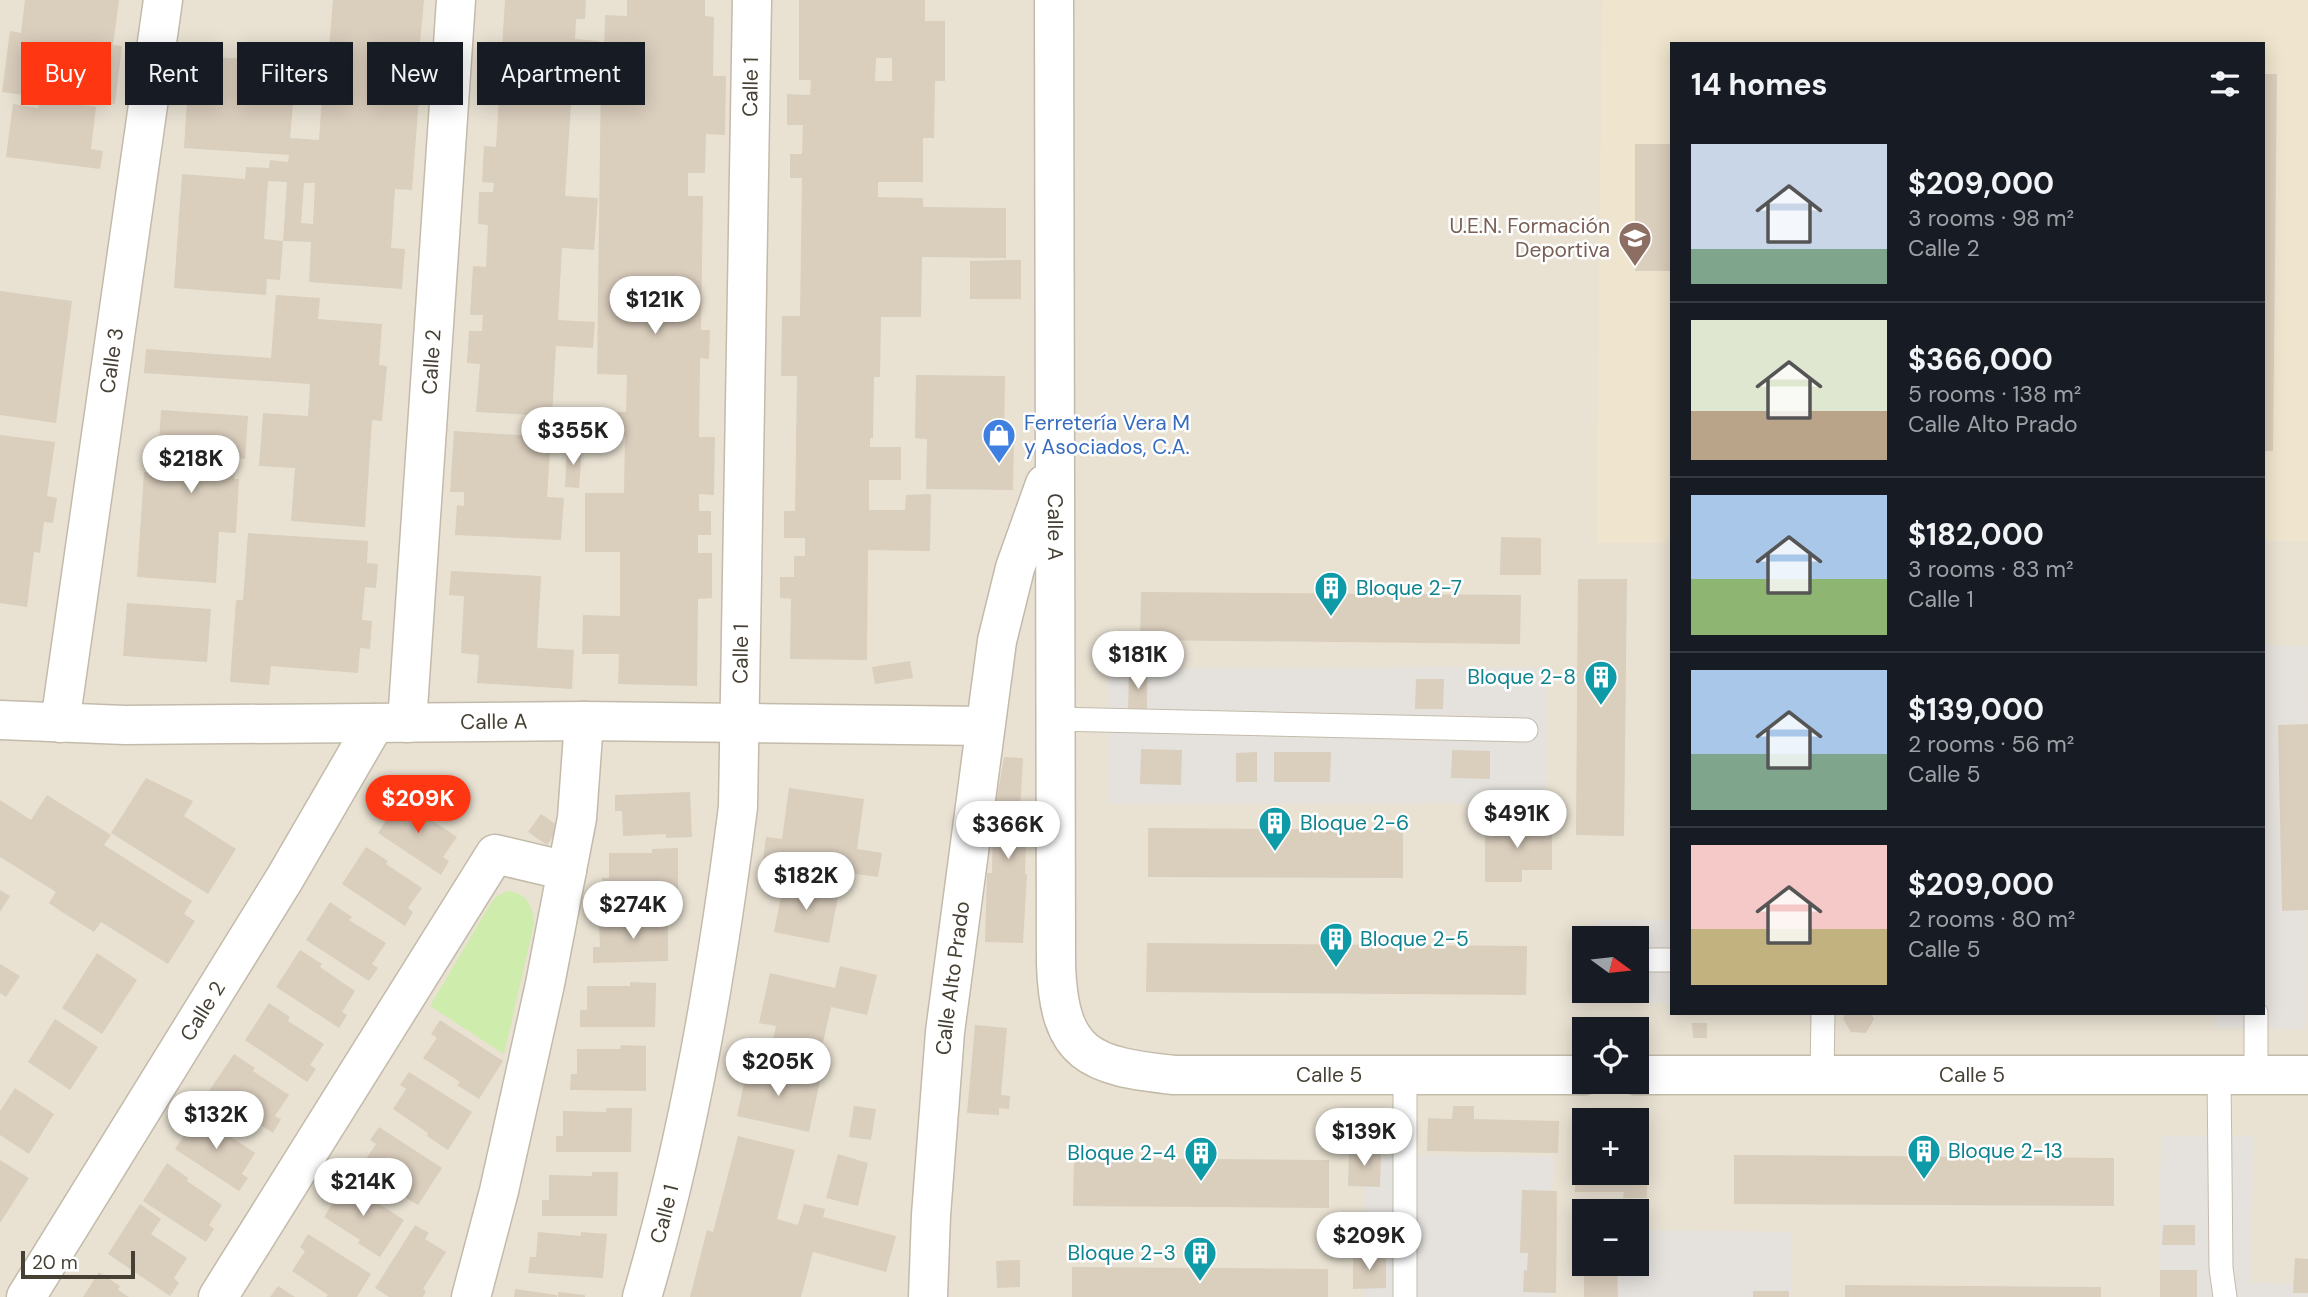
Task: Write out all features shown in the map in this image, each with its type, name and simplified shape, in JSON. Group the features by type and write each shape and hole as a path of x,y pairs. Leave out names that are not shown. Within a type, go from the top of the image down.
{"street":[{"name":"Calle 3","path":"60,723 163,0"},
{"name":"Calle 2","path":"26,1297 285,878 391,723 456,0"},
{"name":"Calle 1","path":"642,1297 678,1158 702,1048 724,919 738,807 752,0"},
{"name":"Calle A","path":"1054,0 1057,998 1069,1032 1081,1049"},
{"name":"Calle Alto Prado","path":"928,1297 931,1215 945,1032 997,641 1015,568 1054,459"},
{"name":"Calle A","path":"0,720 125,725 584,721 985,726"},
{"path":"471,1297 502,1178 567,871 577,818 584,721"},
{"path":"218,1297 495,853 567,871"},
{"name":"Calle 5","path":"1081,1049 1103,1063 1174,1075 1572,1075"},
{"name":"Calle 5","path":"1649,1075 2308,1075"}],"lane":[{"path":"1055,719 1526,730"},
{"path":"1649,960 1670,960"},
{"path":"1822,1076 1823,1015"},
{"path":"2256,1015 2256,1075"},
{"path":"1405,1075 1405,1297"},
{"path":"2219,1075 2221,1269 2225,1297"}],"shaded area":[{"path":"0,0 2308,0 2308,1297 0,1297"},
{"name":"U.E.N. Formación Deportiva","path":"1602,0 2308,0 2308,541 2265,541 2265,42 1670,42 1670,543 1597,543"},
{"path":"2265,646 2308,646 2306,1029 2215,1028 2215,1015 2265,1015"},
{"path":"1546,667 1546,803 1107,804 1107,668"},
{"path":"1598,920 1670,920 1670,1003 1649,1003 1649,926 1598,926"},
{"path":"2161,1136 2253,1136 2251,1283 2308,1284 2308,1297 2159,1297"},
{"path":"1365,1155 1553,1156 1551,1297 1363,1297"},
{"path":"1649,1230 1791,1232 1791,1297 1583,1297 1584,1276 1649,1276"}],"green space":[{"path":"507,891 524,897 532,912 534,924 504,1054 430,1006 491,903"}],"building":[{"path":"25,0 119,0 113,45 122,46 115,104 111,103 111,42 21,42 21,95 2,92 10,31 21,33"},
{"path":"333,0 424,0 420,42 367,42 367,105 418,105 412,190 395,189 391,248 405,249 402,289 309,282 311,242 283,241 280,280 267,279 266,295 174,288 182,174 245,179 246,167 269,168 270,160 288,162 289,155 184,148 187,105 223,105 223,57 237,59 237,105 293,105 290,138 319,140 321,105 353,105 353,42 330,42","holes":["268,181 287,182 283,241 264,239","304,183 315,183 313,224 301,223"]},
{"path":"505,0 586,0 585,19 576,19 575,39 599,41 599,42 502,42"},
{"path":"627,0 705,0 705,16 714,17 713,76 726,76 725,135 706,134 705,173 688,173 688,196 703,196 701,330 710,330 709,359 700,358 699,437 715,437 714,495 699,494 699,511 711,511 711,535 698,535 698,553 712,553 712,598 698,599 697,686 618,684 619,654 582,654 583,615 620,616 620,552 585,552 585,493 624,493 625,436 591,436 591,412 626,412 627,375 597,374 601,105 645,105 645,42 604,42 605,15 627,16"},
{"path":"799,0 925,0 925,21 945,21 945,81 935,81 934,138 923,138 923,182 878,182 878,197 923,198 923,207 1006,208 1006,258 922,257 921,317 881,317 880,377 874,377 873,438 870,438 870,447 901,447 901,480 869,480 869,510 905,510 906,495 931,494 930,551 868,550 867,660 790,659 791,599 780,598 780,577 794,577 794,556 805,556 805,538 784,538 784,511 795,511 797,376 781,376 782,316 800,316 802,178 790,178 790,154 802,154 803,125 787,125 787,94 810,95 811,80 799,80","holes":["876,58 892,58 892,81 875,81"]},
{"path":"2265,74 2277,74 2273,451 2265,451"},
{"path":"13,104 38,108 39,105 96,107 91,149 103,151 100,169 6,157"},
{"path":"499,105 571,105 565,196 598,198 594,250 562,248 558,320 595,322 593,348 556,346 552,416 476,412 480,364 467,363 469,331 482,331 483,315 470,315 473,266 486,267 488,225 478,224 479,192 493,192 494,183 482,182 484,146 496,147"},
{"path":"1635,144 1670,144 1670,271 1635,271"},
{"path":"1021,260 1021,299 970,299 970,261"},
{"path":"0,291 72,301 56,423 0,415"},
{"path":"276,295 320,298 318,319 382,324 379,365 387,366 382,421 372,420 365,527 291,521 295,468 259,466 263,413 308,416 310,384 144,373 146,349 271,358"},
{"path":"916,375 1005,376 1004,440 1014,440 1013,490 926,489 927,439 915,438"},
{"path":"161,410 248,416 245,459 235,458 234,479 239,479 236,533 219,532 216,583 137,577 144,472 157,473"},
{"path":"454,431 551,437 547,497 564,498 561,540 455,535 457,505 464,506 464,492 450,492"},
{"path":"0,435 55,442 47,496 57,498 53,523 44,522 40,553 34,552 27,607 0,603"},
{"path":"567,446 582,447 579,488 565,487"},
{"path":"248,533 368,541 367,563 378,564 376,588 365,587 362,620 372,621 370,649 360,648 358,673 271,666 269,685 230,682 236,600 243,600"},
{"path":"1501,537 1541,538 1541,575 1500,575"},
{"path":"451,571 541,576 537,648 574,650 572,689 477,683 479,655 461,653 464,596 449,595"},
{"name":"Bloque 2-8","path":"1578,579 1627,579 1624,836 1576,835"},
{"name":"Bloque 2-7","path":"1141,592 1521,595 1520,644 1140,640"},
{"path":"127,603 211,609 207,662 123,656"},
{"path":"910,661 913,678 875,684 872,667"},
{"path":"1147,673 1147,709 1128,709 1129,674"},
{"path":"1416,679 1444,679 1443,709 1415,709"},
{"path":"2308,724 2308,910 2282,911 2278,725"},
{"path":"1141,749 1182,750 1181,785 1140,784"},
{"path":"1452,750 1490,751 1490,779 1451,778"},
{"path":"1257,752 1257,782 1236,782 1236,753"},
{"path":"1274,752 1331,752 1330,782 1274,782"},
{"path":"1004,757 1023,758 1020,811 1024,811 1023,843 1026,843 1027,874 1023,943 985,942 987,873 992,873 993,821"},
{"path":"146,778 193,801 184,816 236,849 208,894 111,833"},
{"path":"789,788 864,799 857,849 882,853 878,877 763,861 766,837 782,839"},
{"path":"690,792 692,837 666,838 666,834 623,836 622,811 615,811 615,795"},
{"path":"47,795 111,835 104,845 192,901 184,914 195,921 168,964 101,922 94,932 62,912 49,903 56,892 0,857 0,800 31,820"},
{"path":"402,796 423,810 421,813 457,837 443,857 449,861 441,875 378,833"},
{"path":"541,814 560,827 547,845 528,832"},
{"path":"1552,823 1552,870 1522,870 1522,882 1485,882 1485,824"},
{"name":"Bloque 2-6","path":"1148,828 1403,830 1403,878 1148,877"},
{"path":"366,847 422,888 408,908 413,912 405,926 342,884"},
{"path":"678,848 678,893 603,894 602,878 609,878 609,853 652,853 652,849"},
{"path":"784,881 839,892 829,943 774,932"},
{"path":"0,890 10,896 0,912"},
{"path":"330,902 352,917 349,920 386,943 372,964 378,968 369,981 306,940"},
{"path":"642,917 668,917 668,961 593,963 593,947 600,947 599,922 642,921"},
{"name":"Bloque 2-5","path":"1147,943 1527,946 1526,995 1146,992"},
{"path":"300,950 355,991 342,1012 347,1015 339,1028 276,987"},
{"path":"97,953 137,980 102,1034 62,1008"},
{"path":"0,964 20,976 6,997 0,993"},
{"path":"840,966 877,975 867,1015 831,1007 820,1056 772,1045 776,1026 759,1023 770,973 835,988"},
{"path":"630,982 656,983 655,1027 580,1027 580,1010 587,1010 587,986 630,986"},
{"path":"269,1003 290,1017 288,1021 324,1044 310,1065 316,1069 307,1082 245,1040"},
{"path":"1845,1015 1872,1015 1874,1019 1866,1033 1851,1032 1843,1019"},
{"path":"55,1019 98,1047 70,1090 28,1062"},
{"path":"440,1020 503,1061 479,1099 457,1085 460,1082 423,1058 437,1038 431,1034"},
{"path":"1692,1023 1707,1023 1707,1038 1693,1038"},
{"path":"975,1025 1007,1028 1001,1095 1010,1096 1009,1109 999,1108 999,1115 967,1113"},
{"path":"621,1045 646,1046 646,1091 570,1090 571,1074 577,1074 577,1049 620,1049"},
{"path":"234,1054 255,1068 253,1071 289,1095 275,1116 281,1119 273,1133 209,1091"},
{"path":"748,1065 820,1081 809,1132 737,1116"},
{"path":"409,1072 472,1112 448,1150 393,1109 406,1089 400,1085"},
{"path":"15,1088 54,1114 29,1154 0,1135 0,1111"},
{"path":"854,1106 876,1109 871,1140 849,1137"},
{"path":"1453,1106 1474,1106 1474,1119 1559,1121 1558,1153 1427,1151 1428,1118 1452,1119"},
{"path":"606,1108 632,1108 631,1152 556,1152 556,1136 563,1136 563,1111 606,1112"},
{"path":"200,1112 222,1126 219,1129 255,1153 242,1174 248,1178 239,1191 175,1149"},
{"path":"379,1127 442,1168 418,1205 396,1192 398,1188 362,1165 376,1144 370,1140"},
{"path":"738,1136 795,1150 777,1219 798,1225 804,1204 825,1209 823,1217 896,1236 886,1272 813,1252 801,1297 690,1297 707,1230 713,1232"},
{"path":"1349,1150 1381,1151 1380,1187 1348,1186"},
{"path":"838,1154 868,1163 858,1206 826,1198"},
{"name":"Bloque 2-13","path":"1734,1155 2114,1158 2114,1206 1734,1204"},
{"name":"Bloque 2-4","path":"1074,1158 1329,1160 1329,1208 1073,1206"},
{"path":"0,1160 29,1178 0,1223"},
{"path":"167,1163 188,1178 187,1181 222,1205 209,1225 214,1229 206,1242 143,1201"},
{"path":"592,1172 618,1172 617,1216 542,1216 542,1200 549,1200 549,1175 592,1176"},
{"path":"341,1179 404,1220 380,1257 358,1243 360,1240 324,1217 338,1195 332,1192"},
{"path":"1575,1185 1647,1185 1647,1198 1623,1198 1624,1192 1575,1192"},
{"path":"1522,1190 1557,1191 1556,1293 1523,1292 1528,1253 1520,1253"},
{"path":"140,1204 161,1219 151,1234 187,1258 174,1278 179,1283 170,1296 108,1254"},
{"path":"415,1225 429,1233 425,1239 446,1252 423,1289 426,1291 423,1297 389,1297 375,1288"},
{"path":"1349,1225 1384,1225 1385,1243 1349,1244"},
{"path":"2163,1225 2195,1225 2195,1245 2162,1245"},
{"path":"538,1232 581,1236 581,1232 607,1234 603,1278 528,1273 530,1257 536,1257"},
{"path":"308,1234 371,1274 357,1297 326,1297 328,1295 292,1271 305,1251 300,1247"},
{"path":"1353,1256 1386,1256 1386,1288 1353,1289"},
{"path":"2295,1258 2308,1259 2308,1293 2293,1293"},
{"path":"1020,1260 1020,1287 997,1288 996,1261"},
{"name":"Bloque 2-3","path":"1072,1267 1328,1269 1328,1297 1072,1297"},
{"path":"2160,1270 2197,1270 2197,1297 2160,1297"},
{"path":"99,1272 120,1286 118,1290 129,1297 83,1297"},
{"path":"1584,1276 1617,1276 1618,1297 1584,1297"},
{"path":"1845,1285 2101,1287 2101,1297 1845,1297"},
{"path":"278,1286 295,1297 270,1297"},
{"path":"515,1289 557,1295 557,1297 514,1297"},
{"path":"1753,1291 1789,1291 1789,1297 1753,1297"},
{"path":"558,1292 585,1295 585,1297 558,1297"}],"place":[{"name":"U.E.N. Formación Deportiva","path":"1635,268"},
{"name":"Ferretería Vera M y Asociados, C.A.","path":"999,465"},
{"name":"Bloque 2-7","path":"1331,618"},
{"name":"Bloque 2-8","path":"1601,707"},
{"name":"Bloque 2-6","path":"1275,853"},
{"name":"Bloque 2-5","path":"1336,969"},
{"name":"Bloque 2-13","path":"1924,1181"},
{"name":"Bloque 2-4","path":"1201,1183"},
{"name":"Bloque 2-3","path":"1200,1283"}]}
